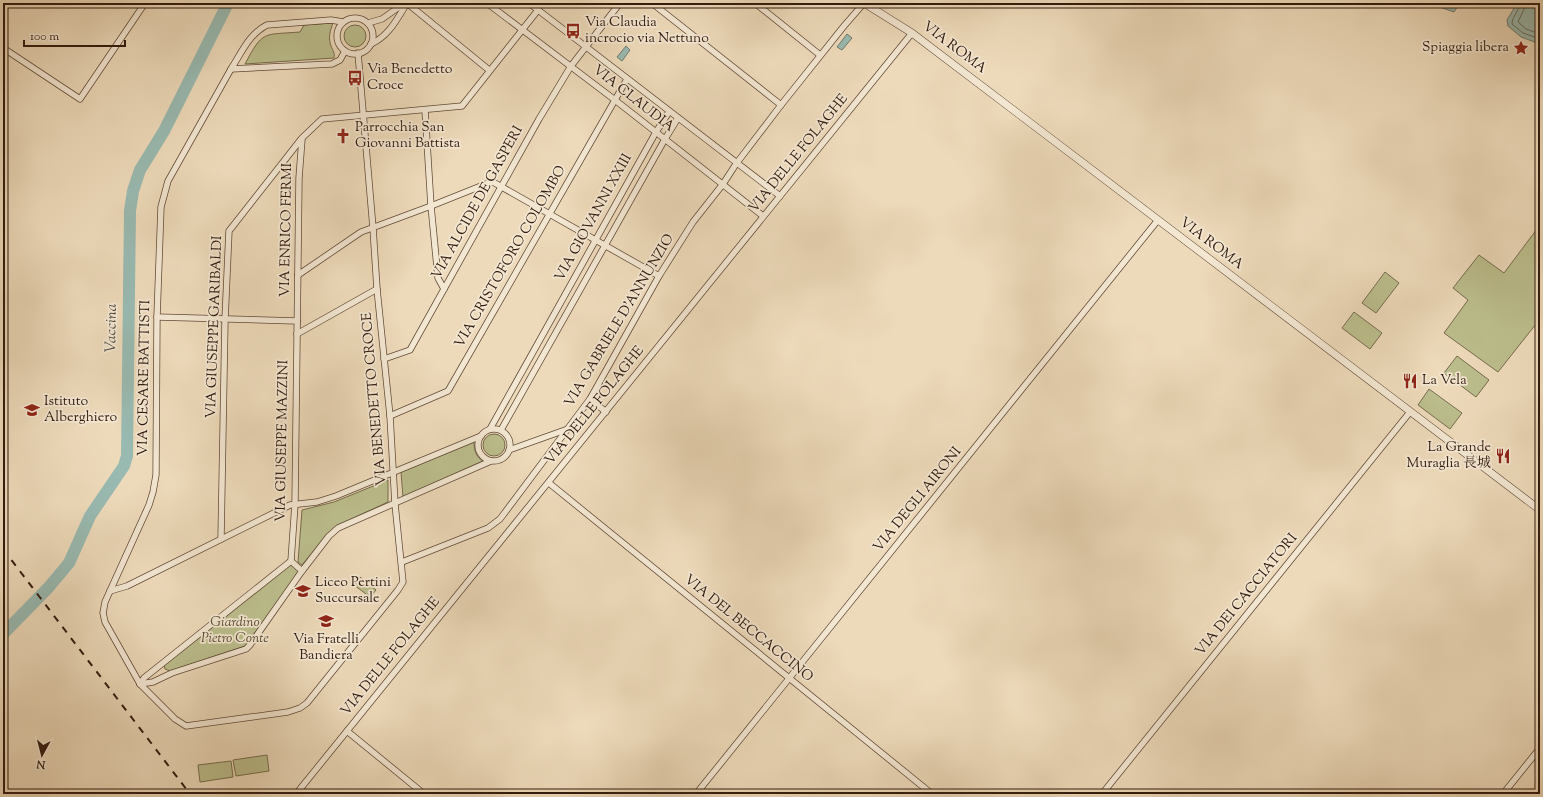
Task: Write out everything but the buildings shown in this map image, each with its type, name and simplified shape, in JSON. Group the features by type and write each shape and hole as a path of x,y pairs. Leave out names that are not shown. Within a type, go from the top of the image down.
{"street":[{"path":"3,48 80,99 145,3"},
{"name":"VIA CLAUDIA","path":"487,3 571,66 763,216"},
{"name":"VIA CLAUDIA","path":"530,3 736,164 780,196"},
{"name":"VIA ALCIDE DE GASPERI","path":"384,360 410,350 539,119 571,66 585,46 620,3"},
{"path":"652,3 781,105"},
{"path":"755,3 820,55"},
{"name":"VIA GABRIELE D'ANNUNZIO","path":"402,562 486,529 496,523 590,399 659,276 693,222 820,55 864,3"},
{"name":"VIA ROMA","path":"864,3 912,33 1540,510"},
{"path":"368,23 382,19 406,4"},
{"path":"371,44 373,33 368,23 359,18 348,19 339,26 337,37 338,42 345,51 349,53 364,52 371,44 383,37 402,13 406,4"},
{"path":"406,4 490,70"},
{"name":"VIA GIUSEPPE GARIBALDI","path":"220,539 225,320 229,230 302,138 322,119 462,106 538,10"},
{"name":"VIA CESARE BATTISTI","path":"140,684 104,618 103,608 149,505 154,487 156,463 157,317 161,207 163,194 168,181 231,69 252,36 267,25 331,20 343,22"},
{"name":"VIA DELLE FOLAGHE","path":"296,794 912,33"},
{"path":"231,69 332,64 340,60 345,51"},
{"name":"VIA BENEDETTO CROCE","path":"358,53 373,228 376,288 390,416 395,504"},
{"name":"VIA CRISTOFORO COLOMBO","path":"390,416 448,391 550,215 626,79"},
{"path":"425,110 431,206 438,278 444,289"},
{"name":"VIA GIOVANNI XXIII","path":"490,430 595,240 656,132 669,112"},
{"name":"VIA GIOVANNI XXIII","path":"501,430 678,118"},
{"name":"VIA ENRICO FERMI","path":"297,321 299,178 302,138"},
{"path":"298,275 360,232 493,182 659,276"},
{"name":"VIA DEGLI AIRONI","path":"696,794 1158,220"},
{"path":"297,334 376,288"},
{"path":"157,317 297,321"},
{"name":"VIA GIUSEPPE MAZZINI","path":"291,561 295,504 297,321"},
{"path":"542,336 551,341"},
{"path":"590,399 606,412"},
{"name":"VIA DEI CACCIATORI","path":"1102,794 1410,412"},
{"path":"509,450 568,428"},
{"path":"110,590 127,586 290,505 317,502 336,496 480,436 490,430 501,430 510,441 509,450 504,458 491,461 338,528 329,536 302,571 246,649 172,673 153,682 140,684"},
{"path":"480,436 477,446 479,452 482,456 491,461"},
{"name":"VIA DEL BECCACCINO","path":"549,483 932,794"},
{"path":"140,684 175,719 186,726 288,712 300,708 307,703 403,582 395,504"},
{"path":"140,684 144,678 291,561 302,571"},
{"path":"347,731 424,794"},
{"path":"1503,794 1540,748"}],"green space":[{"path":"333,23 330,32 330,43 334,53 334,58 245,64 256,45 265,36 278,33 300,32 304,25"},
{"path":"355,25 363,28 366,36 363,44 355,47 347,44 344,36 347,28"},
{"path":"1540,225 1540,319 1498,372 1444,333 1468,300 1453,288 1479,255 1504,273"},
{"path":"1385,272 1399,283 1376,313 1362,303"},
{"path":"1354,312 1382,333 1370,349 1342,328"},
{"path":"1457,356 1489,380 1476,397 1444,373"},
{"path":"1429,389 1462,413 1450,429 1418,405"},
{"path":"494,434 502,437 505,445 502,453 494,456 486,453 483,445 486,437"},
{"path":"474,442 476,453 483,461 403,497 401,472"},
{"path":"388,480 388,502 338,525 325,537 302,565 298,562 302,510 334,502"},
{"name":"Giardino Pietro Conte","path":"291,564 299,572 245,646 170,671 165,669 164,665"},
{"path":"360,577 376,590 370,597 354,585"},
{"path":"267,755 269,771 236,776 233,760"},
{"path":"231,761 233,777 200,782 198,765"}],"water":[{"path":"1428,3 1460,3 1454,12"},
{"path":"1513,3 1540,3 1540,44 1521,37 1508,26 1507,20 1516,5"},
{"path":"847,34 852,38 842,50 837,47"},
{"path":"626,46 630,50 622,61 617,57"}],"waterway":[{"name":"Vaccina","path":"3,634 48,588 69,563 90,516 124,466 127,456 130,211 133,191 140,170 164,131 228,3"}],"railway":[{"path":"3,549 190,794"}],"place":[{"name":"Via Claudia incrocio via Nettuno","path":"573,31"},
{"name":"Spiaggia libera","path":"1521,48"},
{"name":"Via Benedetto Croce","path":"355,78"},
{"name":"Parrocchia San Giovanni Battista","path":"343,136"},
{"name":"La Vela","path":"1410,381"},
{"name":"Istituto Alberghiero","path":"32,410"},
{"name":"La Grande Muraglia 長城","path":"1503,456"},
{"name":"Liceo Pertini Succursale","path":"303,591"},
{"name":"Via Fratelli Bandiera","path":"326,621"}]}
